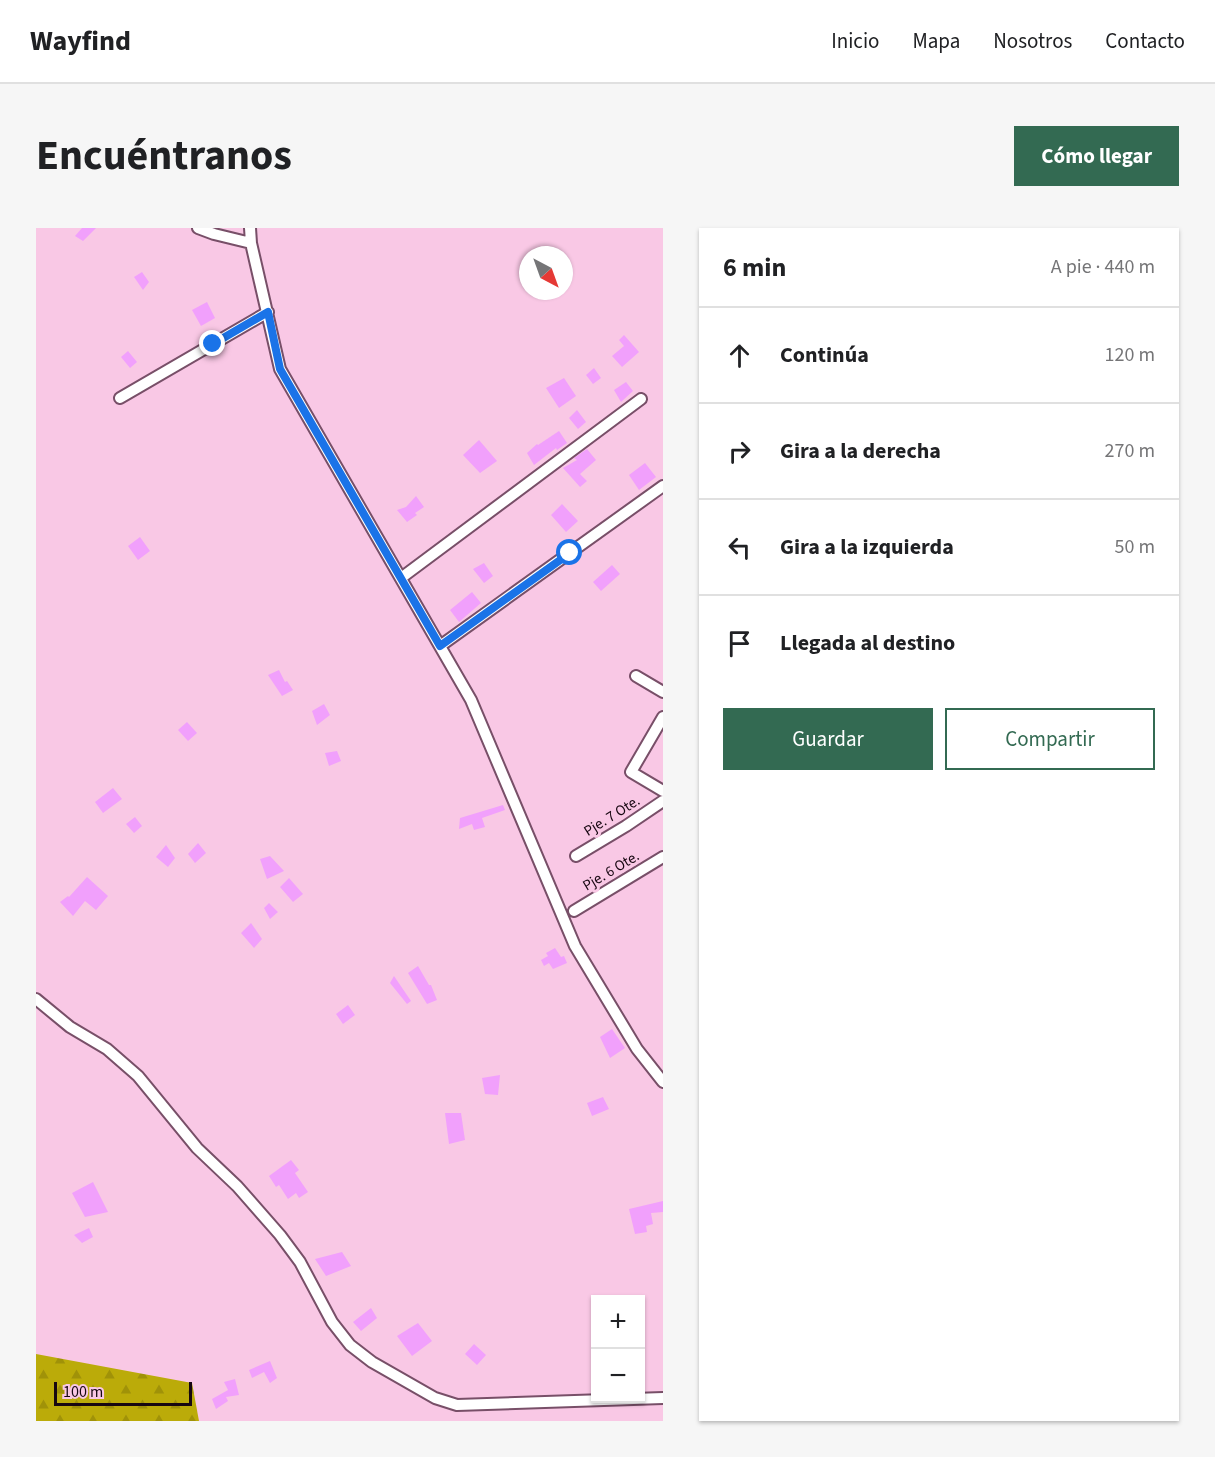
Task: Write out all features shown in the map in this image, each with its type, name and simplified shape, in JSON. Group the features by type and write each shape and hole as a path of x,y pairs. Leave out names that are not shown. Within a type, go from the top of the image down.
{"street":[{"path":"198,228 251,243"},
{"path":"250,228 251,243 280,369 471,700 575,946 637,1049 663,1082"},
{"path":"120,398 268,312"},
{"path":"400,578 641,399"},
{"path":"440,646 663,486"},
{"path":"636,676 663,692"},
{"path":"663,717 630,772 663,791"},
{"name":"Pje. 7 Ote.","path":"576,855 663,801"},
{"name":"Pje. 6 Ote.","path":"574,910 663,856"},
{"path":"36,999 70,1027 107,1049 138,1076 196,1148 237,1186 280,1235 300,1262 332,1322 350,1345 372,1362 435,1398 457,1405 663,1398"}],"green space":[{"path":"36,1354 192,1383 199,1421 36,1421"}],"building":[{"path":"82,228 96,228 83,241 75,236"},
{"path":"142,272 149,282 143,290 134,277"},
{"path":"207,302 215,318 201,326 192,310"},
{"path":"624,335 639,352 622,367 612,356 624,346 619,340"},
{"path":"128,351 137,362 130,368 121,357"},
{"path":"594,368 601,378 593,384 586,375"},
{"path":"564,378 576,396 559,408 546,388"},
{"path":"626,382 633,391 621,402 614,390"},
{"path":"577,410 586,422 578,429 569,418"},
{"path":"559,431 567,443 557,450 556,448 534,465 527,453"},
{"path":"479,440 497,461 480,473 463,455"},
{"path":"587,449 596,460 580,474 587,481 580,487 563,468 577,460 574,458"},
{"path":"645,463 656,477 639,490 629,475"},
{"path":"416,496 424,507 407,522 397,510 406,507"},
{"path":"562,504 578,521 566,532 551,515"},
{"path":"140,537 150,551 138,560 128,546"},
{"path":"484,563 493,576 484,583 473,569"},
{"path":"612,565 620,574 601,591 593,582"},
{"path":"472,592 481,603 459,622 450,610"},
{"path":"279,670 285,682 287,681 293,690 282,696 268,675"},
{"path":"324,704 330,715 317,725 312,711"},
{"path":"187,722 197,733 188,741 178,730"},
{"path":"337,751 341,761 329,766 325,753"},
{"path":"113,788 122,799 103,813 95,802"},
{"path":"503,805 505,810 482,818 485,827 474,830 472,824 459,829 460,818"},
{"path":"135,817 142,826 134,833 126,824"},
{"path":"198,843 206,853 195,863 188,854"},
{"path":"166,845 175,858 168,867 156,857"},
{"path":"270,856 284,871 267,879 260,859"},
{"path":"87,877 108,896 96,910 85,901 73,916 60,902 69,897"},
{"path":"289,878 303,894 293,902 280,887"},
{"path":"269,903 278,912 270,919 264,908"},
{"path":"251,923 262,939 254,948 241,933"},
{"path":"555,948 561,957 564,956 567,963 553,969 549,963 544,966 541,960 548,956 546,953"},
{"path":"418,966 431,985 437,1000 427,1004 408,973"},
{"path":"394,976 411,1001 407,1004 390,983"},
{"path":"348,1005 355,1015 343,1024 336,1014"},
{"path":"612,1029 625,1048 610,1058 600,1037"},
{"path":"500,1075 498,1095 485,1094 482,1078"},
{"path":"603,1097 609,1109 592,1116 587,1103"},
{"path":"445,1113 461,1113 465,1140 449,1144"},
{"path":"291,1160 299,1170 295,1173 308,1192 299,1198 296,1193 288,1199 279,1185 276,1187 269,1176"},
{"path":"93,1182 108,1212 85,1217 72,1193"},
{"path":"663,1201 663,1212 651,1213 653,1224 646,1226 647,1232 635,1234 629,1209"},
{"path":"89,1228 93,1237 82,1243 74,1235"},
{"path":"342,1252 351,1266 326,1276 315,1259"},
{"path":"371,1308 377,1318 361,1331 353,1322"},
{"path":"418,1323 432,1341 412,1356 397,1336"},
{"path":"474,1344 486,1355 477,1365 465,1354"},
{"path":"270,1361 277,1378 270,1383 264,1372 252,1378 249,1370"},
{"path":"235,1379 239,1395 226,1397 228,1401 216,1409 212,1399 228,1390 224,1382"}],"route":[{"path":"213,344 268,312 280,369 440,646 570,553"}]}
